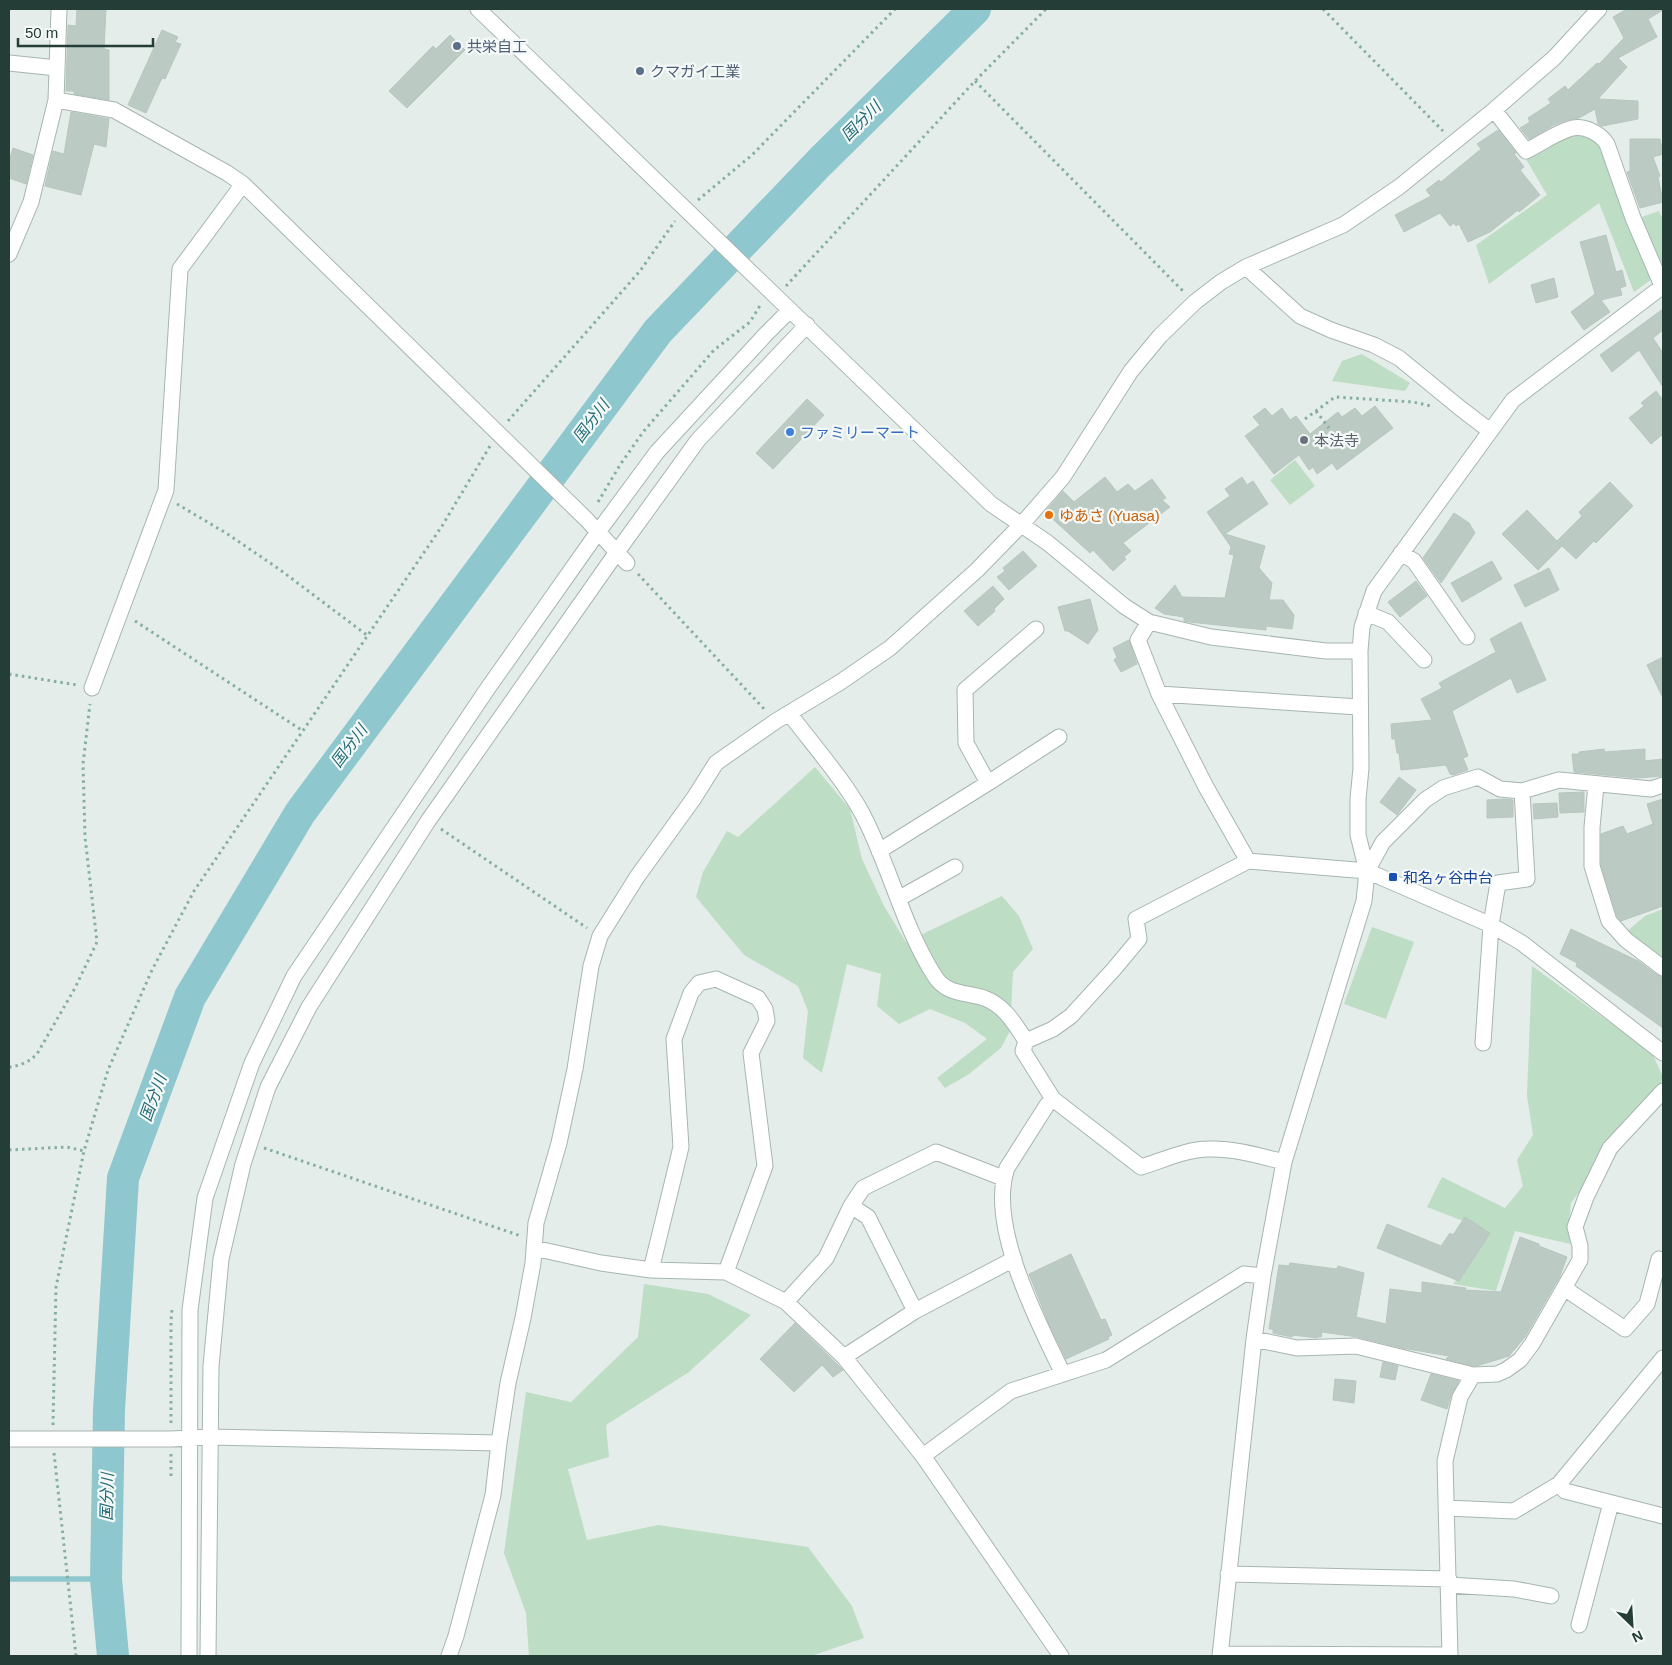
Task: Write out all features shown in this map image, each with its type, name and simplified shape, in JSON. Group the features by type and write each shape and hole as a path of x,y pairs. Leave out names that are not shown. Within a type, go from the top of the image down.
{"street":[{"path":"9,254 30,202 56,100 59,9"},
{"path":"478,9 690,212 773,287 790,310 991,504 1048,543 1124,606 1149,622 1211,637 1326,652 1360,651"},
{"path":"449,1656 493,1496 508,1383 524,1318 533,1263 536,1223 559,1144 575,1069 592,966 600,936 637,877 716,764 776,721 839,683 890,648 976,570 1022,524 1062,477 1131,371 1160,336 1195,302 1221,282 1246,267 1343,225 1400,187 1554,58 1599,9"},
{"path":"9,63 57,68"},
{"path":"56,100 114,110 227,173 243,184 580,513 622,557"},
{"path":"1473,1375 1460,1397 1445,1461 1450,1656 1220,1655 1254,1339 1263,1276 1284,1162 1364,901 1367,872 1358,835 1358,799 1361,768 1360,651 1362,627 1366,613 1374,591 1513,400 1663,287 1633,218 1607,144 1602,136 1588,129 1570,128 1526,151 1494,110"},
{"path":"92,688 122,613 166,490 180,269 243,184"},
{"path":"1246,267 1300,316 1331,330 1374,345 1399,358 1490,431"},
{"path":"189,1656 190,1310 205,1198 252,1063 294,976 488,688 598,532 656,452 790,310"},
{"path":"208,1656 211,1366 221,1259 243,1164 268,1087 309,1007 428,821 622,557 698,440 807,325"},
{"path":"1401,552 1414,561 1466,637"},
{"path":"1366,613 1388,622 1424,660"},
{"path":"1149,622 1138,640 1159,694 1206,787 1248,862"},
{"path":"988,782 966,743 966,690 1036,629"},
{"path":"1159,694 1359,707"},
{"path":"789,713 854,798 864,816 910,928 935,977 952,992 985,998 1008,1014 1026,1041"},
{"path":"879,851 1059,737"},
{"path":"1367,872 1383,842 1425,800 1443,788 1478,777 1500,789 1522,791 1559,780 1652,789 1663,786"},
{"path":"1596,785 1592,826 1592,866 1609,921 1626,940 1663,968"},
{"path":"1483,1043 1491,925 1498,883 1527,879 1522,791"},
{"path":"1284,1162 1234,1151 1207,1149 1193,1151 1141,1167 1053,1099 1023,1051 1026,1041 1053,1029 1071,1016 1114,969 1139,939 1136,919 1248,862 1367,872 1491,925 1522,943 1663,1053"},
{"path":"898,900 955,867"},
{"path":"650,1270 681,1147 674,1039 691,993 699,983 716,978 758,998 765,1009 767,1021 750,1053 765,1166 726,1272"},
{"path":"1254,1339 1297,1348 1356,1346 1473,1375 1497,1374 1506,1370 1520,1360 1539,1332 1580,1260 1580,1246 1575,1226 1586,1197 1610,1148 1663,1091"},
{"path":"1053,1099 1046,1104 1007,1168 1003,1178 1002,1212 1016,1268 1036,1317 1063,1374"},
{"path":"786,1302 826,1258 851,1206 864,1188 936,1152 1003,1178"},
{"path":"851,1206 868,1217 915,1311"},
{"path":"534,1248 601,1263 650,1270 726,1272 786,1302 844,1357 923,1456 1061,1656"},
{"path":"844,1357 915,1311 1014,1259"},
{"path":"1564,1288 1625,1329 1646,1304 1659,1259"},
{"path":"923,1456 1011,1391 1106,1360 1244,1274 1263,1276"},
{"path":"1447,1508 1514,1510 1559,1484 1663,1358"},
{"path":"9,1439 210,1437 499,1444"},
{"path":"1559,1484 1565,1491 1663,1516"},
{"path":"1579,1625 1611,1503"},
{"path":"1228,1574 1449,1582 1514,1589 1551,1596"}],"path":[{"path":"76,1656 53,1438 56,1287 84,1151 108,1070 152,970 194,891 368,636 501,436 640,271 672,224 690,212 752,155 895,9"},
{"path":"773,287 786,286 975,81 1046,9"},
{"path":"1323,9 1454,142"},
{"path":"975,81 1195,302"},
{"path":"1305,419 1335,398 1413,402 1439,408"},
{"path":"1316,411 1329,428"},
{"path":"164,496 226,533 279,569 368,636"},
{"path":"622,557 776,721"},
{"path":"122,613 303,731"},
{"path":"9,674 92,688 83,764 85,837 97,942 75,988 37,1054 31,1060 9,1067"},
{"path":"428,821 600,936"},
{"path":"250,1143 524,1237 534,1248"},
{"path":"9,1150 67,1147 84,1151"}],"green space":[{"path":"1571,133 1600,140 1630,221 1659,211 1663,220 1663,271 1634,292 1599,203 1489,284 1476,245 1547,195 1526,159"},
{"path":"1362,354 1410,383 1405,391 1332,381 1342,361"},
{"path":"1295,460 1315,486 1290,505 1270,480"},
{"path":"815,767 850,809 862,859 884,906 906,942 1002,896 1019,916 1033,949 1013,972 1010,1031 1001,1048 969,1074 945,1088 937,1078 987,1039 965,1023 930,1009 899,1024 877,1006 881,974 847,964 822,1073 803,1058 808,1011 798,986 744,955 696,897 703,872 727,831 738,837"},
{"path":"1663,909 1663,959 1626,932 1645,916"},
{"path":"1372,927 1414,942 1386,1019 1344,1004"},
{"path":"1532,966 1652,1053 1663,1080 1606,1144 1587,1181 1571,1203 1569,1223 1570,1244 1515,1231 1496,1291 1453,1284 1473,1260 1489,1231 1427,1207 1442,1177 1505,1208 1523,1186 1517,1160 1533,1135 1527,1096"},
{"path":"644,1284 708,1294 751,1315 689,1372 606,1425 609,1457 568,1469 587,1540 658,1525 808,1547 852,1606 864,1638 811,1656 529,1656 526,1613 504,1553 526,1392 571,1402 638,1337"}],"building":[{"path":"77,9 106,9 104,49 109,50 109,100 74,94 74,91 66,91 68,25 76,26"},
{"path":"1627,9 1663,9 1648,19 1657,37 1618,58 1627,67 1598,99 1638,101 1638,119 1602,126 1598,124 1595,109 1579,118 1554,125 1529,139 1520,128 1530,122 1528,118 1551,103 1548,99 1565,86 1568,90 1597,63 1599,64 1624,38 1613,17"},
{"path":"162,30 178,37 175,42 181,44 165,79 162,78 146,113 128,105"},
{"path":"450,35 465,50 407,108 389,91 433,46 436,49"},
{"path":"71,112 109,119 106,147 94,144 81,195 45,186 53,151 64,154"},
{"path":"1498,130 1516,153 1514,154 1524,167 1520,170 1540,195 1490,232 1468,242 1459,224 1456,226 1454,223 1450,226 1440,213 1404,232 1395,215 1431,196 1426,190 1439,180 1441,182 1481,149 1477,144"},
{"path":"1630,139 1660,139 1663,154 1653,157 1660,176 1658,177 1663,202 1640,208 1627,172 1630,171"},
{"path":"13,148 33,155 26,184 9,178 9,161"},
{"path":"1606,235 1616,272 1622,270 1626,286 1620,288 1622,295 1601,300 1610,312 1584,330 1571,312 1595,294 1580,242"},
{"path":"1554,278 1558,297 1536,303 1531,285"},
{"path":"1663,309 1663,330 1653,338 1663,353 1663,387 1639,350 1612,372 1600,355"},
{"path":"1656,391 1663,400 1663,434 1651,444 1629,418 1644,406 1641,403"},
{"path":"807,399 824,415 773,469 756,453"},
{"path":"1375,406 1393,428 1337,470 1332,463 1317,474 1313,467 1309,470 1299,455 1274,474 1245,436 1260,425 1253,417 1265,408 1272,416 1282,408 1290,420 1296,416 1310,434 1338,412 1342,417 1355,408 1362,416"},
{"path":"1105,477 1117,492 1128,484 1135,491 1152,479 1166,498 1162,500 1170,507 1123,543 1131,551 1124,557 1126,559 1113,571 1093,550 1090,553 1045,512 1063,491 1074,502"},
{"path":"1242,477 1247,485 1253,481 1268,504 1225,534 1265,546 1259,568 1272,583 1269,600 1283,600 1294,615 1292,629 1266,626 1266,630 1189,622 1184,621 1184,617 1164,614 1155,608 1175,585 1182,597 1225,598 1234,555 1229,554 1231,547 1207,512 1230,496 1225,489"},
{"path":"1610,482 1633,506 1596,543 1594,541 1576,559 1562,546 1538,570 1502,534 1527,510 1557,541 1582,516 1579,512"},
{"path":"1454,513 1469,523 1475,533 1441,583 1423,558"},
{"path":"1023,551 1037,566 1009,590 997,577 1005,571 1003,568"},
{"path":"1492,561 1502,579 1462,602 1451,583"},
{"path":"1549,568 1559,590 1525,607 1514,585"},
{"path":"1416,581 1427,596 1400,617 1388,602"},
{"path":"993,586 1004,599 994,609 995,611 978,626 964,611"},
{"path":"1090,599 1098,630 1088,644 1065,631 1058,607"},
{"path":"1521,622 1546,680 1517,693 1511,678 1452,711 1468,756 1463,758 1468,770 1453,775 1450,774 1446,765 1401,770 1395,739 1392,739 1391,724 1432,720 1421,699 1442,688 1439,683 1496,652 1490,639"},
{"path":"1129,640 1137,664 1121,672 1114,660 1117,657 1113,648"},
{"path":"1663,657 1663,698 1647,665"},
{"path":"1604,749 1605,752 1645,749 1645,761 1663,759 1663,776 1637,778 1574,772 1572,754"},
{"path":"1399,777 1416,790 1397,815 1380,802"},
{"path":"1584,792 1584,812 1560,813 1559,793"},
{"path":"1663,799 1663,906 1621,921 1617,916 1601,865 1601,834 1623,826 1627,834 1653,824 1647,804"},
{"path":"1487,800 1513,800 1513,817 1487,818"},
{"path":"1557,803 1558,817 1534,819 1533,804"},
{"path":"1571,929 1638,961 1657,975 1663,977 1663,1028 1576,966 1577,963 1560,954"},
{"path":"1465,1217 1490,1233 1459,1281 1377,1248 1387,1224 1441,1246 1450,1233 1453,1235"},
{"path":"1520,1237 1567,1257 1560,1276 1525,1337 1509,1356 1474,1366 1446,1359 1449,1356 1402,1348 1358,1337 1322,1332 1321,1337 1317,1338 1293,1335 1292,1337 1273,1333 1273,1329 1269,1329 1279,1265 1289,1266 1290,1263 1337,1269 1338,1266 1364,1273 1356,1317 1386,1324 1390,1289 1422,1293 1422,1282 1466,1288 1465,1290 1501,1292"},
{"path":"1071,1254 1101,1320 1105,1319 1112,1335 1108,1337 1109,1339 1066,1359 1049,1324 1029,1274"},
{"path":"795,1323 843,1370 833,1377 822,1365 794,1392 760,1359"},
{"path":"1383,1362 1398,1366 1395,1380 1380,1377"},
{"path":"1431,1374 1459,1381 1451,1395 1447,1409 1421,1400"},
{"path":"1335,1379 1356,1381 1354,1403 1333,1400"}],"waterway":[{"name":"国分川","path":"113,1656 106,1579 109,1410 123,1178 190,997 300,813 658,331 820,162 975,9"},
{"path":"9,1579 106,1579"}],"place":[{"name":"共栄自工","path":"457,46"},
{"name":"クマガイ工業","path":"640,71"},
{"name":"ファミリーマート","path":"790,432"},
{"name":"本法寺","path":"1304,440"},
{"name":"ゆあさ (Yuasa)","path":"1049,515"},
{"name":"和名ヶ谷中台","path":"1393,877"}]}
